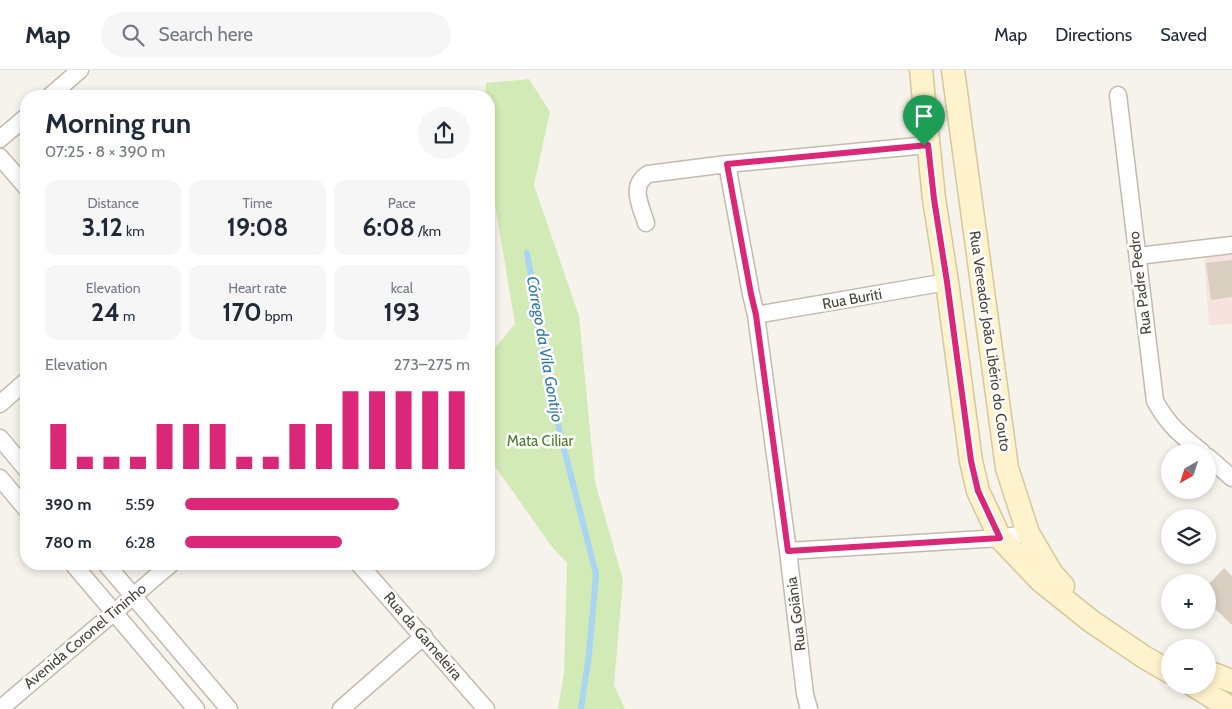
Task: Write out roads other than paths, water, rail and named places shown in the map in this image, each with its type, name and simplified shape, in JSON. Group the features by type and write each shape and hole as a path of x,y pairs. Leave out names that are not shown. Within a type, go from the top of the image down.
{"main road":[{"path":"921,70 934,199 971,461 978,491 1000,538 1041,581 1136,641 1161,654"},
{"name":"Rua Vereador João Libério do Couto","path":"952,70 1007,468 1028,533 1052,574 1069,597"},
{"path":"1069,597 1091,621 1161,667"},
{"path":"1216,675 1232,680"},
{"path":"1208,694 1232,709"}],"street":[{"path":"57,90 80,70"},
{"name":"Rua Padre Pedro","path":"1118,94 1155,401 1164,418 1193,444"},
{"path":"0,140 20,122"},
{"path":"646,223 637,185 641,178 648,174 727,164 928,145"},
{"path":"0,157 20,180"},
{"name":"Rua Goiânia","path":"727,164 756,315 805,694 809,709"},
{"path":"1138,256 1232,245"},
{"name":"Rua Buriti","path":"756,315 947,282"},
{"path":"0,404 20,386"},
{"path":"0,438 20,462"},
{"path":"1216,464 1232,478"},
{"path":"0,478 20,502"},
{"path":"788,551 1000,538 1028,533"},
{"path":"78,570 196,709"},
{"path":"111,570 229,709"},
{"name":"Avenida Coronel Tininho","path":"0,709 164,570"},
{"name":"Rua da Gameleira","path":"364,570 486,709"},
{"path":"341,709 424,636"}],"waterway":[{"name":"Córrego da Vila Gontijo","path":"527,253 560,433 596,574 589,655 581,709"}],"park label":[{"name":"Mata Ciliar","path":"540,441"}]}
